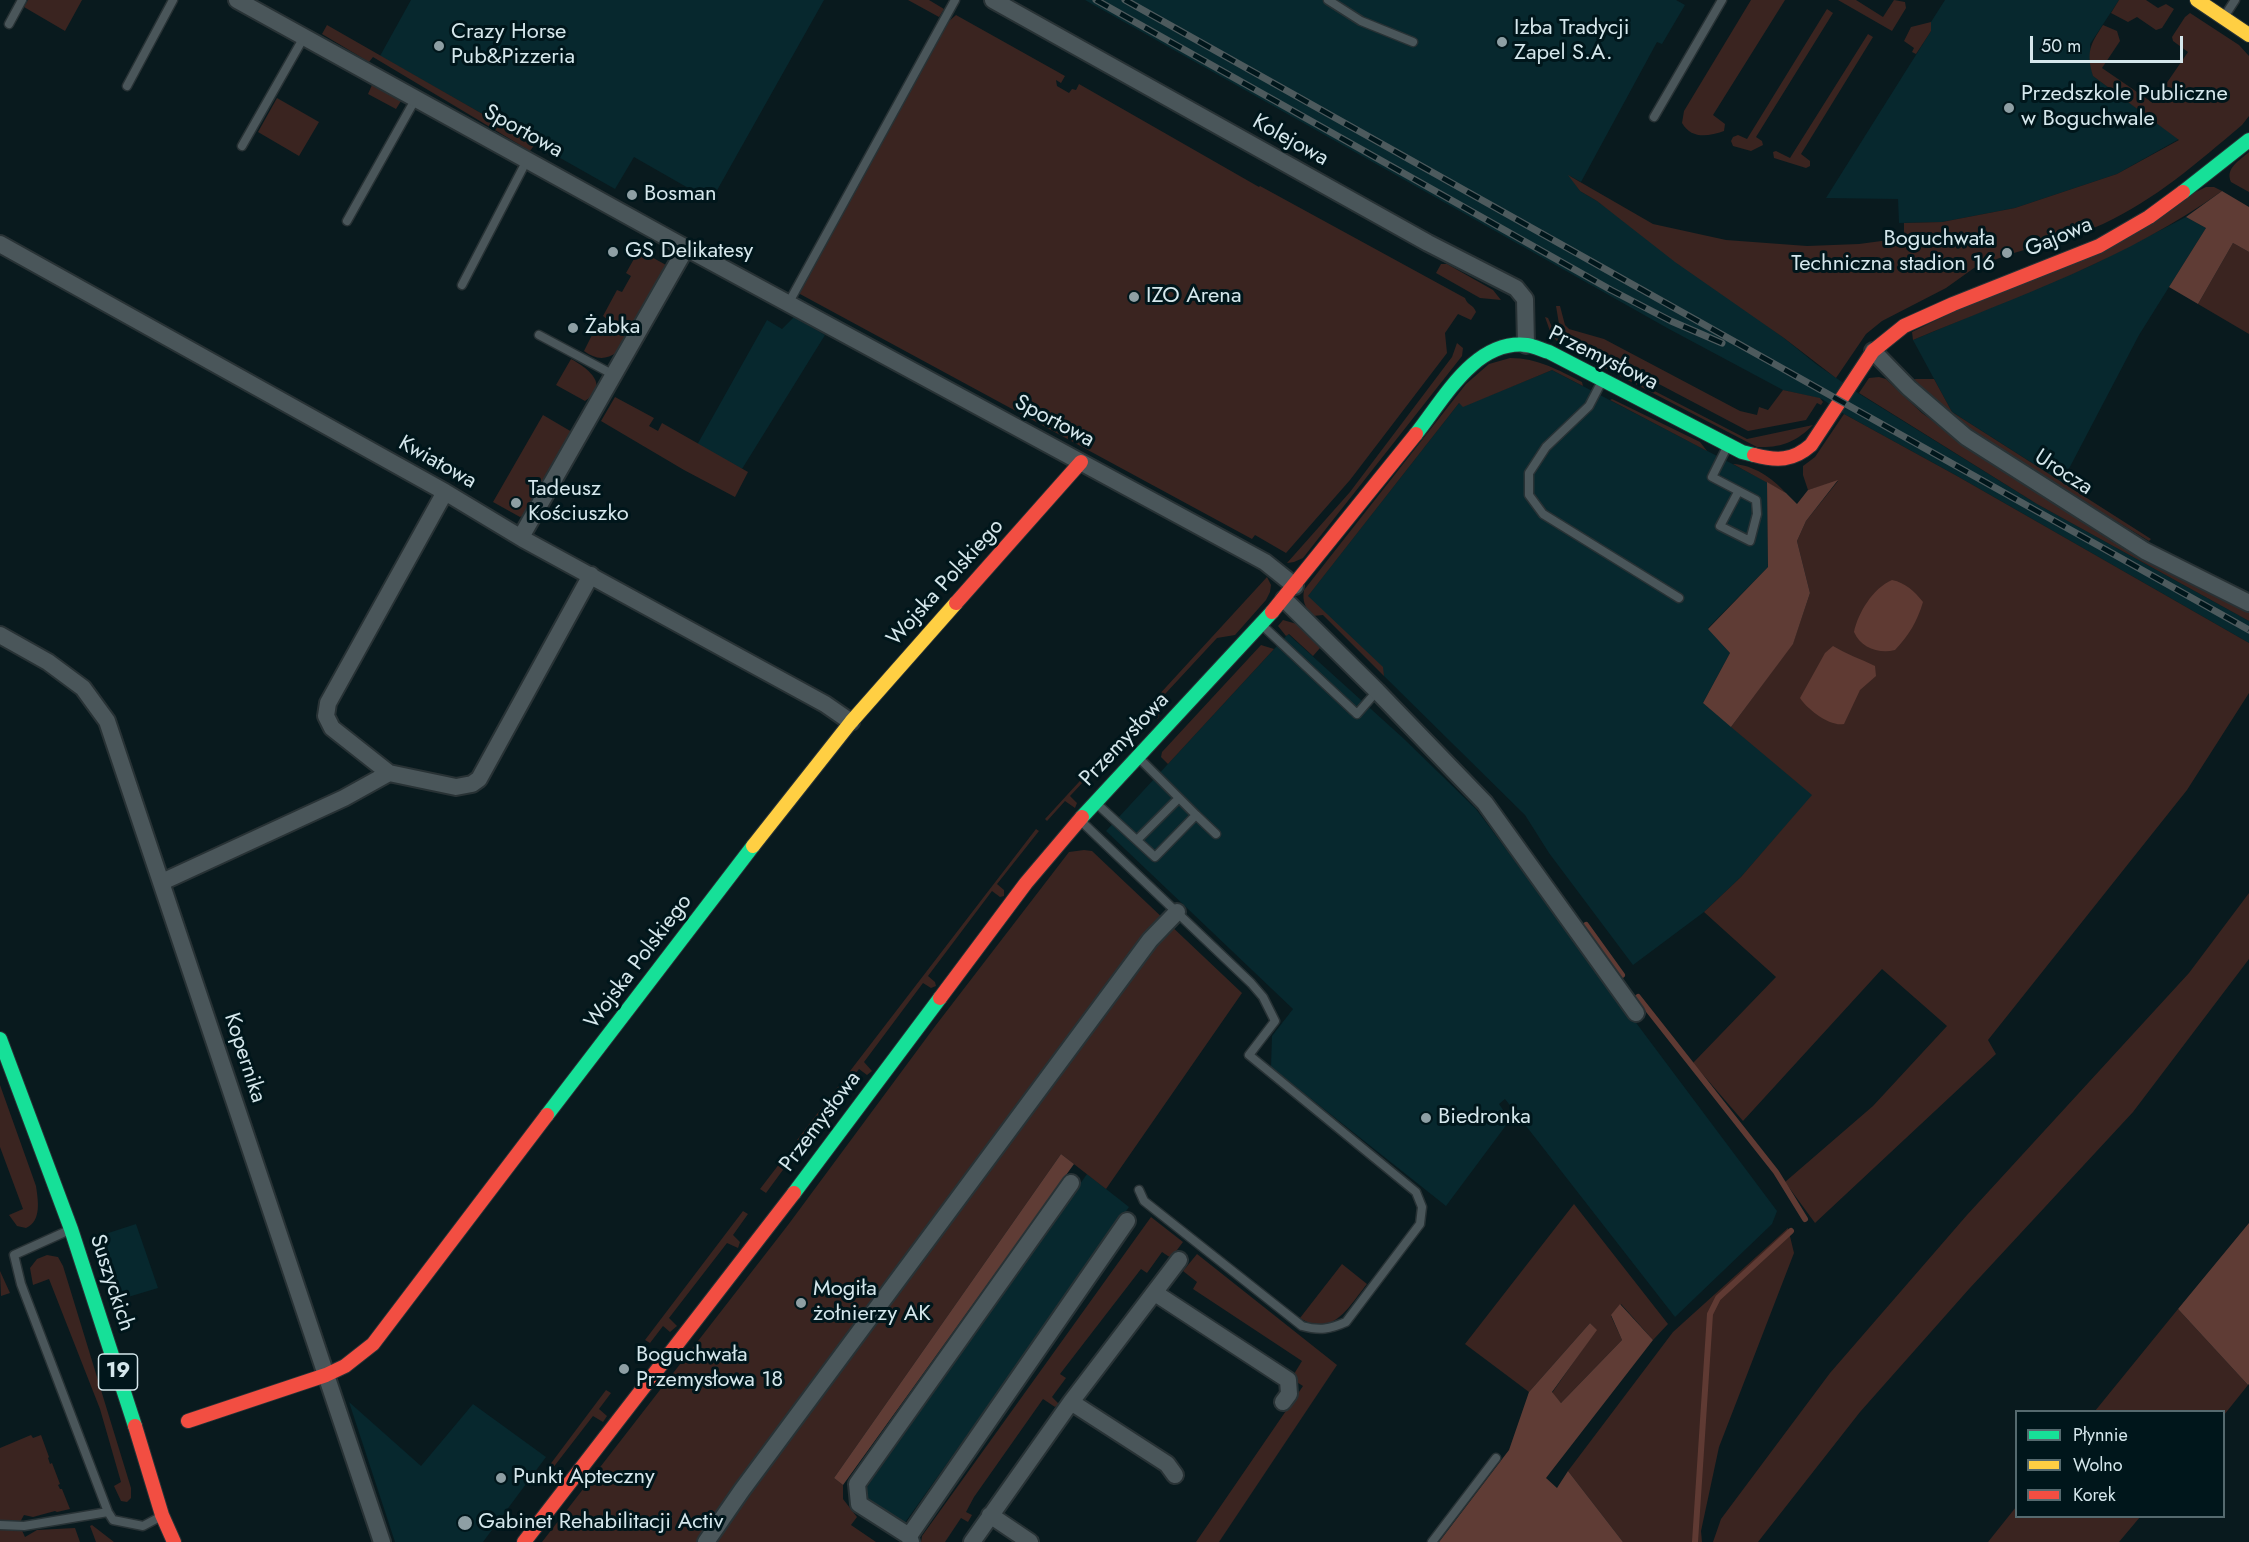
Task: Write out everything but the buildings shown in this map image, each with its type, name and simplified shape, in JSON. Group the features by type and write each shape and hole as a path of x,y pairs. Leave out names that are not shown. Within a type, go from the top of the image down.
{"main road":[{"path":"2197,0 2249,35"},
{"name":"Gajowa","path":"1873,351 1904,326 2099,246 2167,204 2210,173 2249,140"},
{"name":"Przemysłowa","path":"524,1542 779,1213 1026,883 1095,802 1284,599 1469,366 1488,351 1518,345 1549,352 1728,445 1757,458 1773,460 1792,458 1811,445 1873,351"},
{"name":"Wojska Polskiego","path":"188,1421 326,1375 345,1366 373,1344 771,822 851,722 1081,462"},
{"name":"Suszyckich","path":"0,1039 71,1229 101,1317 162,1515 174,1542"}],"street":[{"name":"Sportowa","path":"237,0 788,304 1273,567 1295,586"},
{"name":"Kolejowa","path":"993,0 1428,243 1516,288 1526,299 1526,345"},
{"name":"Kwiatowa","path":"0,244 446,492 520,537 825,704 851,722"},
{"path":"520,537 686,248"},
{"name":"Urocza","path":"1873,351 1909,388 1976,443 2145,551 2249,603"},
{"path":"446,492 328,703 326,716 332,728 389,773 456,787 472,784 479,779 591,575"},
{"path":"1284,599 1485,803 1636,1013"},
{"name":"Kopernika","path":"0,635 48,662 83,688 107,721 382,1542"},
{"path":"162,882 344,798 389,773"},
{"path":"706,1542 742,1490 1150,940 1177,912"},
{"path":"1071,1183 857,1484 859,1504 910,1539 1127,1221"},
{"path":"972,1542 1071,1402 1179,1260"},
{"path":"1155,1293 1288,1380 1289,1394 1283,1402"},
{"path":"1071,1402 1167,1464 1175,1475"},
{"path":"990,1515 1030,1542"}],"lane":[{"path":"9,24 21,0"},
{"path":"127,86 173,0"},
{"path":"788,304 955,0"},
{"path":"1328,0 1361,21 1413,42"},
{"path":"1654,117 1722,0"},
{"path":"2224,17 2235,0"},
{"path":"242,146 304,37"},
{"path":"347,221 416,98"},
{"path":"462,285 528,159"},
{"path":"539,335 612,374"},
{"path":"1603,380 1589,406 1546,447 1529,473 1528,495 1543,514 1679,598"},
{"path":"1728,445 1712,477 1756,500 1757,514 1750,541 1720,526 1738,492"},
{"path":"1261,624 1357,714 1377,691"},
{"path":"1138,757 1216,834"},
{"path":"1137,840 1179,798"},
{"path":"1095,802 1155,858 1196,815"},
{"path":"1079,820 1263,997 1275,1021 1249,1055 1416,1192 1422,1206 1420,1224 1346,1322 1329,1329 1316,1330 1302,1326 1234,1274 1144,1201 1138,1190"},
{"path":"71,1229 15,1255 21,1284 110,1516"},
{"path":"1432,1542 1496,1458"},
{"path":"0,1525 24,1526 110,1516 142,1526 162,1515"}],"shaded area":[{"path":"28,0 82,0 65,31 24,7"},
{"path":"411,0 824,0 711,201 634,157 615,189 380,56"},
{"path":"908,0 929,0 944,9 939,17"},
{"path":"1085,0 1676,0 1685,5 1662,44 1657,42 1581,182 1570,176 1580,191 1597,201 1858,393 2037,504 2249,621 2249,643 1844,414 1822,399 1783,390 1669,329"},
{"path":"1751,0 1785,0 1713,115 1725,124 1724,131 1707,135 1691,132 1682,123 1684,111"},
{"path":"1838,0 1856,0 1883,17 1894,0 1905,2 1906,8 1892,31"},
{"name":"Przedszkole Publiczne w Boguchwale","path":"1945,0 2119,0 2090,44 2093,76 2179,139 2117,174 2015,208 1942,222 1899,223 1898,199 1826,198 1931,31 1931,22"},
{"path":"2119,0 2146,0 2158,8 2166,4 2174,9 2162,28 2156,30 2137,17 2128,22 2111,13"},
{"path":"1827,9 1833,13 1756,137 1762,141 1763,145 1751,151 1733,146 1731,141 1733,137 1738,135 1747,139"},
{"path":"2190,13 2239,45 2249,56 2249,116 2242,125 2176,179 2122,214 2070,237 2014,253 2012,248 2001,252 2002,257 1974,268 1946,288 1882,321 1866,334 1836,378 1784,338 1675,262 1597,201 1580,191 1568,175 1653,224 1726,240 1807,246 1859,244 1904,238 1904,223 1942,222 2015,208 2117,174 2179,140 2093,76 2090,49 2103,25 2117,31 2120,41 2102,68 2153,103 2188,52 2173,41 2172,37"},
{"name":"IZO Arena","path":"956,15 1065,76 1061,83 1056,80 1057,86 1069,93 1072,89 1076,90 1079,84 1259,187 1465,298 1475,310 1471,320 1458,314 1445,333 1447,353 1350,480 1286,553 1255,535 1252,539 800,294 799,287 948,22"},
{"path":"1931,22 1931,31 1916,54 1912,52 1914,48 1904,41 1911,27"},
{"path":"327,25 535,144 530,151 373,57 369,62 322,34"},
{"path":"1868,34 1873,37 1801,154 1810,161 1810,166 1806,168 1774,158 1773,152 1776,151 1790,158"},
{"path":"372,85 401,101 396,109 368,94"},
{"path":"277,98 319,122 299,156 258,132"},
{"path":"2249,152 2249,192 2231,182 2230,173 2234,165"},
{"path":"2206,187 2214,187 2222,191 2186,215 2111,256 1913,340 1912,332"},
{"path":"2222,191 2249,207 2249,252 2233,243 2198,304 2169,287 2206,228 2186,217"},
{"path":"2186,217 2206,228 2139,335 2062,482 1952,412 1913,340 2090,266"},
{"path":"2233,243 2249,252 2249,334 2198,304"},
{"path":"639,250 666,265 617,352 604,358 592,356 584,351 593,333 600,332 608,320 603,316 617,290 622,292 631,276 626,273"},
{"path":"1441,264 1447,264 1493,290 1501,300 1480,298 1436,273"},
{"path":"1556,306 1560,306 1565,325 1569,329 1604,339 1740,411 1757,415 1759,407 1768,410 1783,390 1820,398 1823,402 1821,405 1817,403 1806,420 1748,431 1568,336 1559,324"},
{"path":"794,317 825,335 742,469 697,445 767,320 782,329"},
{"path":"1545,317 1548,318 1562,343 1747,439 1813,425 1788,443 1757,447 1560,345 1551,334"},
{"path":"1457,343 1463,348 1462,356 1303,558 1287,563 1350,492 1452,357"},
{"path":"1510,358 1530,360 1547,366 1582,382 1583,386 1552,370 1463,407 1459,403 1308,596 1383,667 1384,676 1323,615 1313,616 1310,613 1303,598 1304,590 1466,384 1489,364"},
{"path":"571,359 589,372 596,383 593,395 585,401 556,385"},
{"path":"1552,370 1767,482 1768,567 1708,628 1730,653 1703,703 1813,795 1741,877 1704,912 1633,965 1549,853 1525,815 1384,676 1382,667 1307,597 1459,403 1463,406"},
{"path":"1869,378 1886,379 1922,413 1951,434 2131,548 2226,601 2249,611 2249,621 2037,504 1859,393"},
{"path":"1914,379 1934,379 1952,412 2151,539 2149,541 1992,443 1940,407"},
{"path":"615,397 654,418 649,426 658,431 662,423 748,472 735,497 601,421"},
{"path":"1610,400 1700,442 1707,451"},
{"path":"1844,414 2249,643 2249,693 2187,790 1988,1040 1996,1054 1815,1223 1785,1182 1873,1106 1947,1026 1882,969 1743,1121 1693,1063 1776,977 1704,912 1741,877 1812,795 1731,727 1793,643 1810,593 1797,541 1806,521 1838,481 1808,490 1803,475 1803,466 1815,457"},
{"path":"543,415 572,432 524,515 520,517 493,502"},
{"path":"1733,464 1762,473 1786,493"},
{"path":"1838,480 1806,521 1797,541 1810,593 1793,644 1731,727 1703,703 1730,653 1708,629 1768,567 1767,482 1786,493 1797,504 1808,490"},
{"path":"1267,577 1271,585 1266,600 1235,635 1217,638 1153,707 1160,713 1158,719 1148,713 1070,796 1077,803 1075,808 1065,801 1047,821 1045,819"},
{"path":"1892,580 1909,588 1923,602 1912,628 1895,650 1877,650 1866,646 1854,632 1867,602 1879,589"},
{"path":"1283,620 1297,624 1320,648 1313,656 1289,634 1286,636 1278,626"},
{"path":"1288,634 1403,738 1476,809 1777,1211 1772,1224 1675,1317 1505,1099 1499,1104 1510,1120 1446,1206 1271,1067 1272,1036 1293,1009 1106,831"},
{"path":"1261,645 1274,649 1168,764 1161,757 1162,752"},
{"path":"1833,646 1875,666 1876,676 1860,690 1844,724 1832,723 1819,716 1800,698 1825,653"},
{"path":"1036,829 1039,831 997,884 1004,890 1004,896 1000,897 992,891 928,976 936,986 931,988 923,983 864,1062 872,1071 867,1075 859,1069 803,1144 797,1140"},
{"path":"1092,851 1242,993 1106,1189 1061,1154 834,1478 843,1485 843,1499 857,1517 851,1525 876,1542 542,1542 788,1225 936,1025 1069,852"},
{"path":"2249,893 2249,959 2133,1112 1969,1289 1860,1412 1758,1542 1713,1542 1721,1519 1830,1373 1967,1215 2189,973"},
{"path":"0,1085 36,1186 37,1215 31,1225 26,1228 17,1226 9,1215 23,1209 0,1147"},
{"path":"1061,1154 1074,1164 843,1485 834,1478"},
{"path":"783,1159 788,1163 766,1193 760,1189"},
{"path":"1087,1174 1129,1207 904,1524 862,1494"},
{"path":"1574,1204 1668,1324 1653,1340 1621,1304 1611,1316 1622,1340 1561,1403 1552,1393 1596,1330 1590,1323 1529,1392 1465,1344"},
{"path":"743,1211 748,1214 733,1235 740,1242 738,1248 727,1243 669,1318 677,1326 670,1332 663,1326 650,1343 645,1340"},
{"path":"1151,1217 1183,1242 1171,1258 1162,1252 1147,1273 1141,1269 1060,1374 1066,1378 1052,1397 1059,1404 1055,1407 1043,1399 974,1497 966,1512 972,1515 968,1522 961,1518 945,1542 921,1542 922,1536"},
{"path":"2249,1223 2249,1384 2248,1385 2178,1309"},
{"path":"136,1224 158,1288 118,1300 96,1237"},
{"path":"1788,1228 1794,1253 1719,1447 1701,1531 1702,1542 1623,1542 1568,1471 1673,1332"},
{"path":"1197,1254 1337,1365 1219,1542 1196,1542 1303,1386 1295,1381 1294,1374 1302,1361 1193,1289 1197,1282 1183,1271"},
{"path":"47,1255 58,1257 63,1266 131,1488 131,1498 127,1502 121,1501 114,1486 121,1482 100,1409 49,1279 33,1285 30,1268 37,1259"},
{"path":"1342,1264 1367,1284 1354,1302 1339,1317 1322,1325 1300,1318"},
{"path":"0,1271 10,1293 1,1296"},
{"path":"1620,1304 1653,1340 1546,1478 1557,1488 1568,1471 1623,1542 1439,1542 1509,1450 1529,1392 1590,1323 1597,1330 1552,1392 1561,1403 1622,1340 1611,1315"},
{"path":"2178,1309 2248,1385 2225,1414 2225,1410 2096,1410"},
{"path":"606,1390 611,1393 599,1409 607,1416 603,1422 593,1416 549,1473 546,1470"},
{"path":"349,1402 421,1466 473,1404 546,1457 483,1542 395,1542"},
{"path":"31,1435 33,1438 41,1435 50,1464 52,1463 60,1484 58,1485 70,1509 33,1517 24,1515 19,1524 25,1537 37,1530 75,1528 80,1542 0,1542 0,1448"},
{"path":"2015,1508 2015,1518 2139,1518 2119,1542 1988,1542"},
{"path":"92,1525 114,1542 96,1542 90,1526"}],"waterway":[{"path":"1586,925 1622,975"},
{"path":"1638,997 1776,1172 1805,1219"},
{"path":"1695,1542 1710,1314 1718,1298 1791,1231"}],"railway":[{"path":"1096,0 1611,290 1671,321 1722,343"},
{"path":"1125,0 2249,630"}],"traffic: fast":[{"path":"2183,192 2249,140"},
{"path":"1416,434 1462,374 1476,361 1492,351 1508,346 1527,345 1549,352 1742,452 1754,455"},
{"path":"1082,817 1272,612"},
{"path":"547,1115 753,846"},
{"path":"794,1193 940,998"},
{"path":"0,1039 71,1229 135,1426"}],"traffic: slow":[{"path":"2197,0 2249,35"},
{"path":"753,846 851,722 956,603"}],"traffic: jam":[{"path":"1754,455 1777,459 1791,457 1811,445 1873,351 1904,326 2099,246 2149,217 2183,192"},
{"path":"1272,612 1416,434"},
{"path":"956,603 1081,462"},
{"path":"940,998 1026,883 1082,817"},
{"path":"188,1421 326,1375 345,1366 373,1344 547,1115"},
{"path":"524,1542 794,1193"},
{"path":"135,1426 162,1515 174,1542"}],"place":[{"name":"Izba Tradycji Zapel S.A.","path":"1502,42"},
{"name":"Crazy Horse Pub&Pizzeria","path":"439,46"},
{"name":"Przedszkole Publiczne w Boguchwale","path":"2009,108"},
{"name":"Bosman","path":"632,195"},
{"name":"GS Delikatesy","path":"613,252"},
{"name":"Boguchwała Techniczna stadion 16","path":"2007,253"},
{"name":"IZO Arena","path":"1134,297"},
{"name":"Żabka","path":"573,328"},
{"name":"Tadeusz Kościuszko","path":"516,503"},
{"name":"Biedronka","path":"1426,1118"},
{"name":"Mogiła żołnierzy AK","path":"801,1303"},
{"name":"Boguchwała Przemysłowa 18","path":"624,1369"},
{"name":"Punkt Apteczny","path":"501,1478"},
{"name":"Gabinet Rehabilitacji Activ","path":"465,1523"}]}
